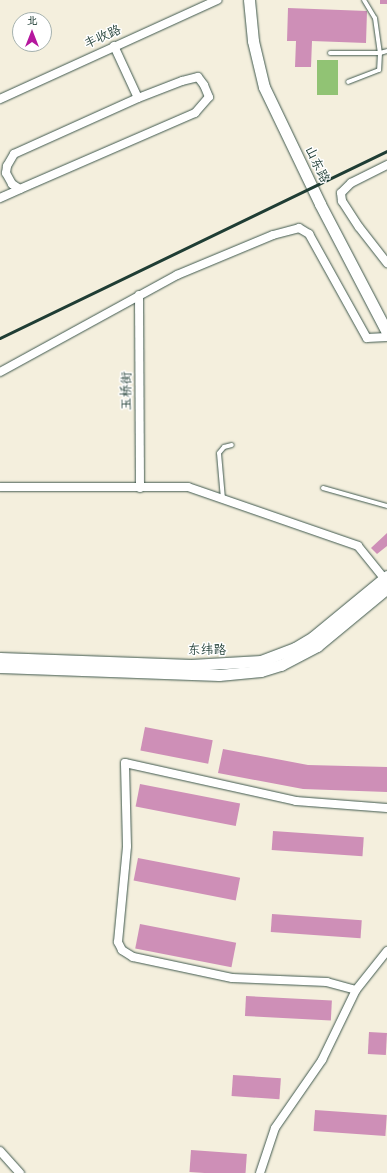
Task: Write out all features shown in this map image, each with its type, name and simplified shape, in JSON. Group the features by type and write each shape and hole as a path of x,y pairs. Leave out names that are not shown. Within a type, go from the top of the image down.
{"main road":[{"name":"山东路","path":"249,0 253,41 264,87 320,204 387,332"},
{"name":"东纬路","path":"0,658 191,665 261,662 295,648 313,637 386,581"},
{"name":"东纬路","path":"0,667 190,675 261,671 282,665 317,646 386,581"}],"street":[{"name":"丰收路","path":"0,99 216,0"},
{"path":"114,46 138,98"},
{"path":"0,198 195,113 209,97 198,77 138,98 14,154 7,166 6,173 12,184 20,189"},
{"path":"387,165 351,183 341,193 342,201 359,227 387,263"},
{"path":"0,372 177,275 273,235 299,228 309,234 367,338 387,337"},
{"name":"玉桥街","path":"139,295 140,488"},
{"path":"0,487 188,487 358,546 386,581"},
{"path":"356,990 328,982 232,978 133,957 122,950 118,942 127,846 125,763 296,801 387,808"},
{"path":"260,1173 275,1128 322,1060 356,990 387,951"},
{"path":"0,1151 20,1173"}],"lane":[{"path":"348,82 379,70 380,53 375,18 364,0"},
{"path":"330,53 380,53 387,51"},
{"path":"223,500 220,453 224,447 232,445"},
{"path":"323,488 387,506"}],"green space":[{"path":"317,60 338,60 338,95 317,95"}],"building":[{"path":"380,0 387,0 387,4 380,4"},
{"path":"288,8 367,11 366,43 312,41 311,67 295,67 296,41 287,41"},
{"path":"387,533 387,546 377,554 371,548"},
{"path":"145,727 213,740 208,764 140,751"},
{"path":"223,749 308,765 387,767 387,792 303,789 218,773"},
{"path":"140,784 240,803 236,826 136,807"},
{"path":"273,831 364,837 362,856 272,850"},
{"path":"138,858 240,878 236,900 134,881"},
{"path":"272,914 362,920 361,938 271,932"},
{"path":"140,924 236,943 231,967 135,949"},
{"path":"246,996 332,1001 331,1020 245,1016"},
{"path":"369,1032 387,1033 386,1055 368,1054"},
{"path":"233,1075 281,1078 279,1099 232,1096"},
{"path":"315,1110 387,1115 385,1136 314,1131"},
{"path":"191,1150 247,1154 246,1173 189,1172"}],"railway":[{"path":"0,338 387,151"}]}
